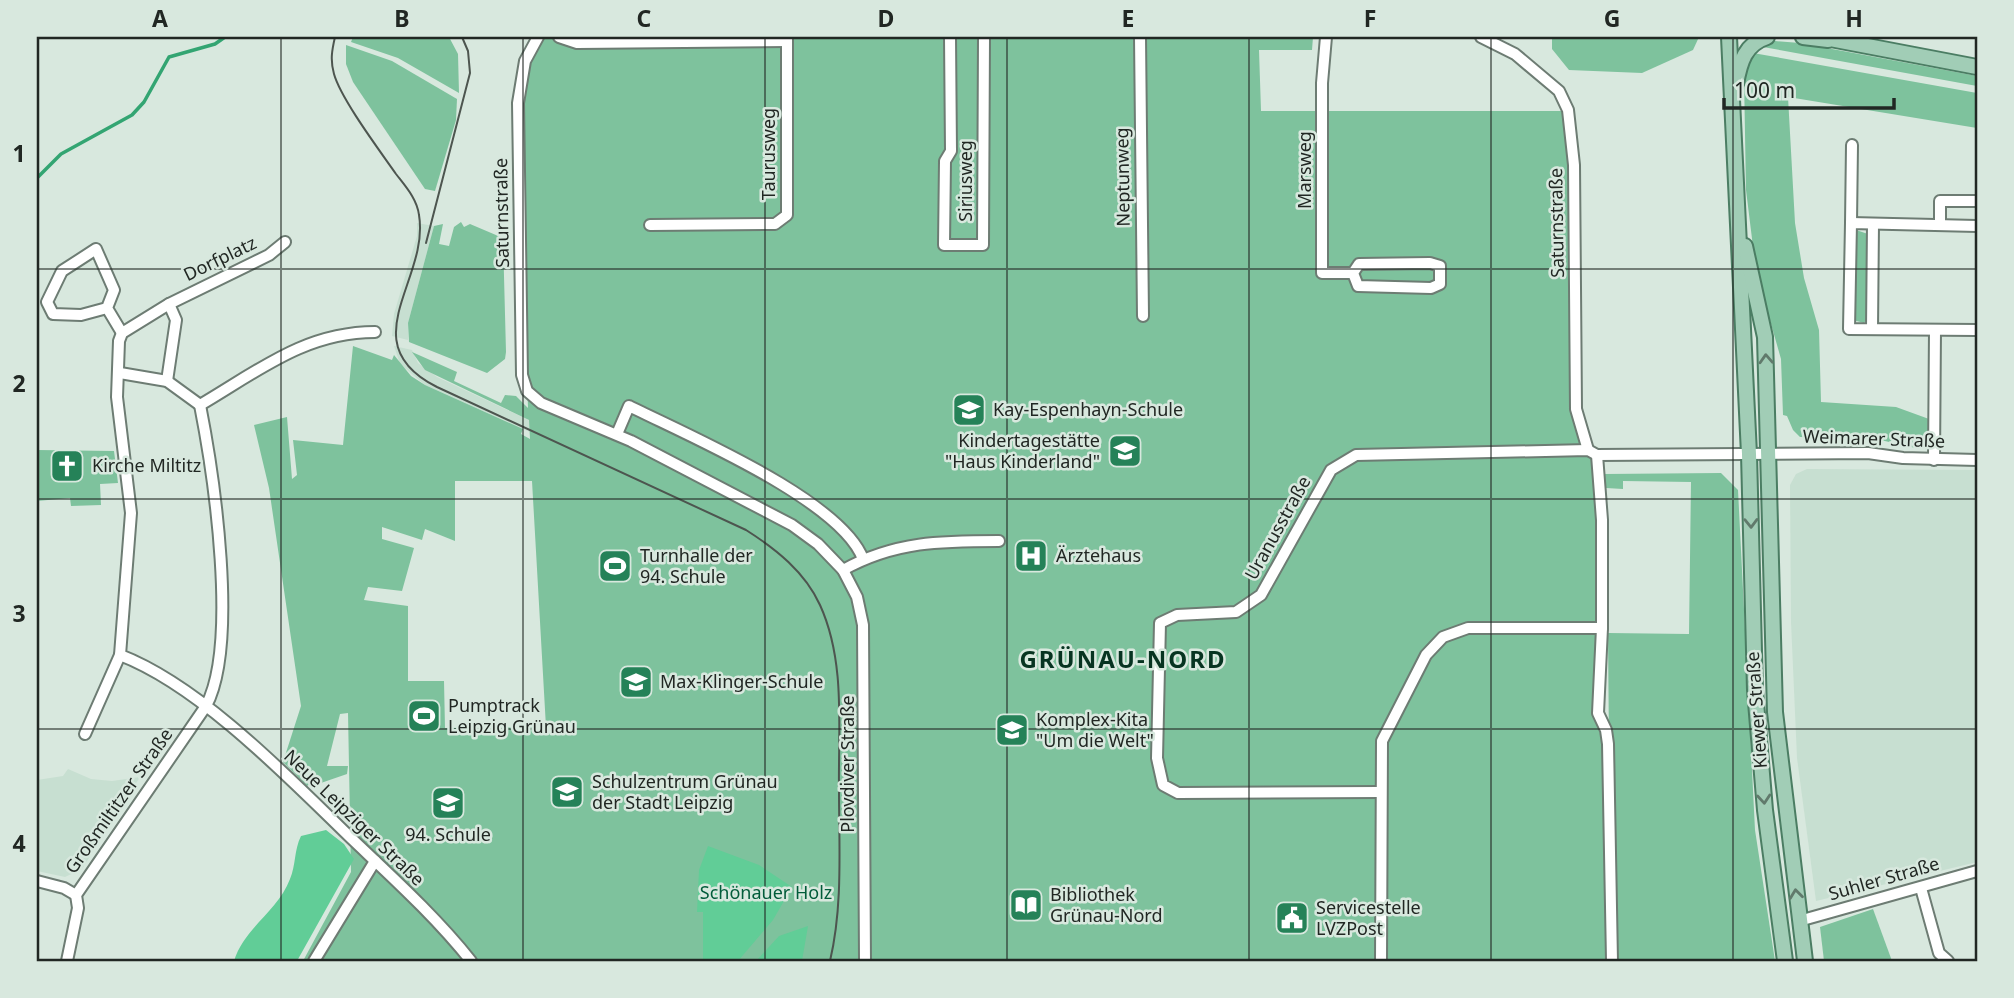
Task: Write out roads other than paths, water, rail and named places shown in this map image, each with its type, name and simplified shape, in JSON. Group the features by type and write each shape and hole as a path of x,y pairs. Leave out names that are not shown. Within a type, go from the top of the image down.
{"main road":[{"path":"1729,37 1733,106"},
{"path":"1733,106 1739,66 1748,49 1767,37"},
{"path":"1803,37 1826,38 1977,67"},
{"name":"Kiewer Straße","path":"1733,106 1749,454 1755,690 1765,810 1785,961"},
{"name":"Kiewer Straße","path":"1737,189 1748,263 1765,337 1775,712 1805,961"}],"street":[{"name":"Saturnstraße","path":"527,391 522,375 518,103 525,61 538,37"},
{"path":"559,37 577,43 787,39"},
{"name":"Siriusweg","path":"950,37 950,151 945,161 944,245 983,245 984,37"},
{"name":"Neptunweg","path":"1140,37 1143,316"},
{"name":"Marsweg","path":"1326,37 1322,83 1322,273 1353,273"},
{"name":"Saturnstraße","path":"1481,37 1515,54 1550,83 1559,91 1568,110 1574,165 1577,409 1593,452"},
{"name":"Taurusweg","path":"650,225 775,224 787,215 787,39"},
{"path":"1852,145 1849,329 1977,330"},
{"path":"1940,225 1940,201 1977,201"},
{"path":"1851,223 1977,226"},
{"path":"1872,329 1873,224"},
{"name":"Dorfplatz","path":"122,333 169,304 269,255 285,242"},
{"path":"96,249 114,290 107,308 64,316 53,314 47,302 62,271 96,249"},
{"name":"Marsweg","path":"1430,263 1440,266 1442,274 1440,284 1431,288 1358,286 1353,273 1359,264 1430,263"},
{"path":"167,381 176,320 169,304"},
{"path":"85,734 120,655 131,513 117,397 120,373 119,341 122,333 107,308"},
{"path":"1934,460 1936,330"},
{"path":"120,373 167,381 200,405 298,346 347,332 375,332"},
{"name":"Plovdiver Straße","path":"527,391 541,403 617,434 792,525 818,544 843,570 857,597 863,625 865,961"},
{"name":"Großmiltitzer Straße","path":"67,961 78,908 76,895 206,706 214,690 221,660 220,567 208,445 200,405"},
{"path":"617,434 629,406 695,439 754,470 830,516 859,547 863,559"},
{"path":"1593,452 1602,520 1602,628 1598,713 1606,730 1608,744 1612,961"},
{"name":"Uranusstraße","path":"1380,792 1199,795 1171,791 1160,778 1157,758 1160,623 1177,615 1236,612 1261,595 1331,470 1356,455 1593,452 1749,454"},
{"name":"Weimarer Straße","path":"1770,454 1868,453 1934,460 1977,460"},
{"path":"1749,454 1770,454"},
{"path":"843,570 863,559 926,542 999,541"},
{"path":"1381,961 1382,741 1426,655 1443,637 1468,628 1602,628"},
{"name":"Neue Leipziger Straße","path":"120,655 162,676 206,706 307,795 471,961"},
{"path":"314,961 375,861"},
{"name":"Suhler Straße","path":"1800,921 1977,872"},
{"path":"37,881 64,888 76,895"},
{"path":"1921,888 1939,953 1948,961"}],"waterway":[{"path":"37,178 61,154 132,115 144,102 169,57 215,44 225,37"}],"tram line":[{"path":"335,37 332,64 338,85 418,209 419,239 396,330 399,351 412,370 437,387 746,530 789,562 814,593 834,649 839,696 839,876 837,919 830,961"},
{"path":"426,243 470,73 468,51 462,37"}],"place":[{"name":"Kay-Espenhayn-Schule","path":"969,410"},
{"name":"Kindertagestätte \"Haus Kinderland\"","path":"1125,451"},
{"name":"Kirche Miltitz","path":"67,466"},
{"name":"Ärztehaus","path":"1031,556"},
{"name":"Turnhalle der 94. Schule","path":"615,566"},
{"name":"Max-Klinger-Schule","path":"636,682"},
{"name":"Pumptrack Leipzig Grünau","path":"424,716"},
{"name":"Komplex-Kita \"Um die Welt\"","path":"1012,730"},
{"name":"Schulzentrum Grünau der Stadt Leipzig","path":"567,792"},
{"name":"94. Schule","path":"448,803"},
{"name":"Bibliothek Grünau-Nord","path":"1026,905"},
{"name":"Servicestelle LVZPost","path":"1292,918"}],"district":[{"name":"GRÜNAU-NORD","path":"1123,660"}],"park label":[{"name":"Schönauer Holz","path":"766,893"}]}
